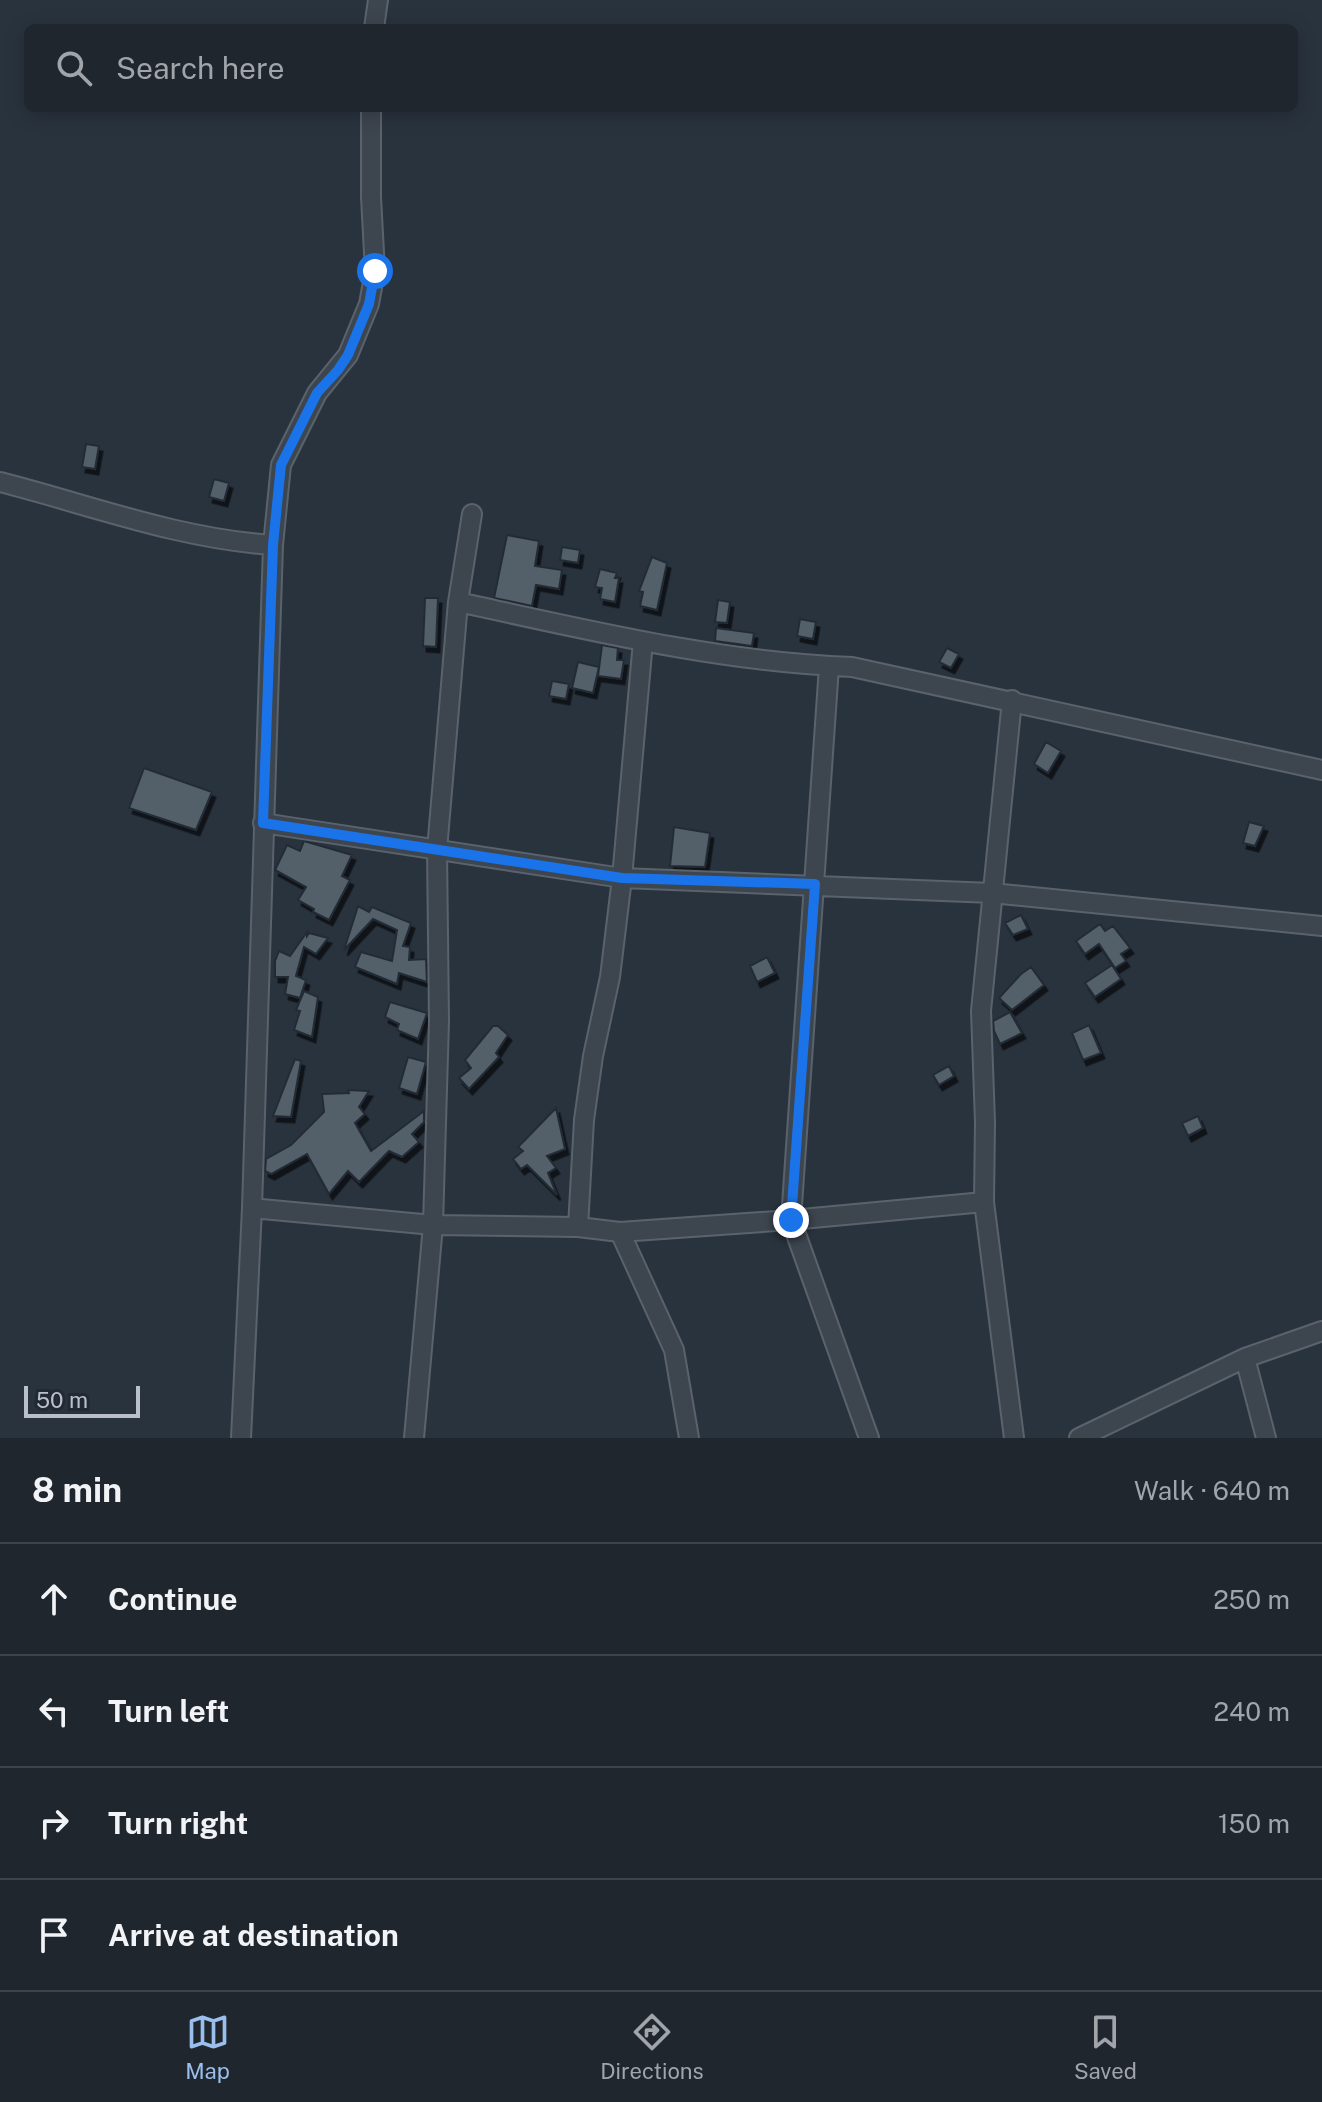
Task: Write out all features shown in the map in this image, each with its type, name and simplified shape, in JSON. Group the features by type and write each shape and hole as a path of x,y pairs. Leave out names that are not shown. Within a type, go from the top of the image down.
{"street":[{"path":"375,24 378,0"},
{"path":"241,1438 252,1208 273,545 281,465 317,393 348,355 369,304 375,271 371,112"},
{"path":"0,482 122,518 237,543 273,545"},
{"path":"414,1438 433,1225 439,1021 437,850 458,602 472,514"},
{"path":"458,602 643,641 791,664 852,667 1322,770"},
{"path":"578,1227 584,1120 593,1056 610,977 643,641"},
{"path":"829,666 791,1220 869,1438"},
{"path":"1012,700 981,1011 984,1202 1014,1438"},
{"path":"263,823 622,878 992,893 1322,926"},
{"path":"252,1208 433,1225 578,1227 620,1232 984,1202"},
{"path":"620,1232 674,1350 689,1438"},
{"path":"1079,1438 1245,1358 1322,1331"},
{"path":"1245,1358 1266,1438"}],"building":[{"path":"86,444 99,446 95,469 82,467"},
{"path":"214,479 229,483 224,501 209,497"},
{"path":"507,535 539,541 535,566 562,570 559,589 536,585 532,606 494,598"},
{"path":"562,547 580,550 578,563 560,560"},
{"path":"652,557 667,563 657,610 640,606 643,592 639,591"},
{"path":"600,569 617,573 615,602 600,599 602,588 595,587"},
{"path":"425,598 438,598 436,647 423,646"},
{"path":"718,600 730,602 727,623 715,622"},
{"path":"800,619 816,622 813,639 797,636"},
{"path":"716,628 754,633 752,646 715,641"},
{"path":"602,645 618,648 617,660 624,660 621,679 598,676"},
{"path":"947,648 959,654 951,668 939,662"},
{"path":"578,662 599,667 593,693 572,688"},
{"path":"552,681 569,684 566,699 549,696"},
{"path":"1046,742 1061,751 1048,773 1034,764"},
{"path":"144,768 212,792 196,830 129,808"},
{"path":"1249,822 1264,826 1255,846 1243,843"},
{"path":"674,827 710,833 705,867 670,866"},
{"path":"304,841 352,855 342,876 350,880 329,920 298,900 306,887 275,870 287,845 300,851"},
{"path":"358,906 369,912 372,907 411,923 403,946 410,947 409,960 426,959 427,982 399,973 397,984 355,967 361,952 392,961 397,930 373,919 344,950"},
{"path":"1021,915 1028,929 1013,935 1005,923"},
{"path":"1100,924 1105,931 1113,926 1130,948 1121,954 1126,961 1115,968 1099,944 1085,954 1076,941"},
{"path":"307,932 307,936 309,933 328,938 316,954 304,947 296,976 306,980 300,998 285,994 288,977 275,977 275,961 279,951 290,956"},
{"path":"767,957 775,973 757,982 750,966"},
{"path":"1112,965 1121,979 1095,997 1085,983"},
{"path":"1031,967 1044,985 1012,1010 999,998"},
{"path":"304,991 318,997 312,1037 294,1030 300,1011 296,1010"},
{"path":"390,1002 427,1013 418,1039 397,1030 399,1024 385,1017"},
{"path":"1010,1012 1022,1033 1000,1044 993,1021"},
{"path":"1089,1025 1101,1053 1083,1060 1072,1033"},
{"path":"493,1026 498,1026 508,1035 496,1053 499,1057 469,1089 459,1078 471,1068 465,1060"},
{"path":"408,1057 426,1062 417,1094 399,1088"},
{"path":"295,1059 301,1061 291,1117 273,1116"},
{"path":"949,1066 954,1076 939,1085 933,1075"},
{"path":"348,1090 369,1091 359,1107 365,1114 355,1123 371,1151 424,1111 424,1122 412,1134 419,1142 402,1157 389,1151 359,1182 348,1171 329,1194 307,1154 271,1174 265,1171 266,1159 291,1145 324,1112 322,1094 349,1093"},
{"path":"556,1108 565,1149 547,1156 556,1168 548,1173 557,1195 527,1165 521,1169 513,1159 523,1151 518,1147"},
{"path":"1198,1116 1203,1128 1188,1136 1182,1123"}],"route":[{"path":"375,271 369,304 348,355 317,393 281,465 273,545 263,823 622,878 815,884 791,1220"}]}
